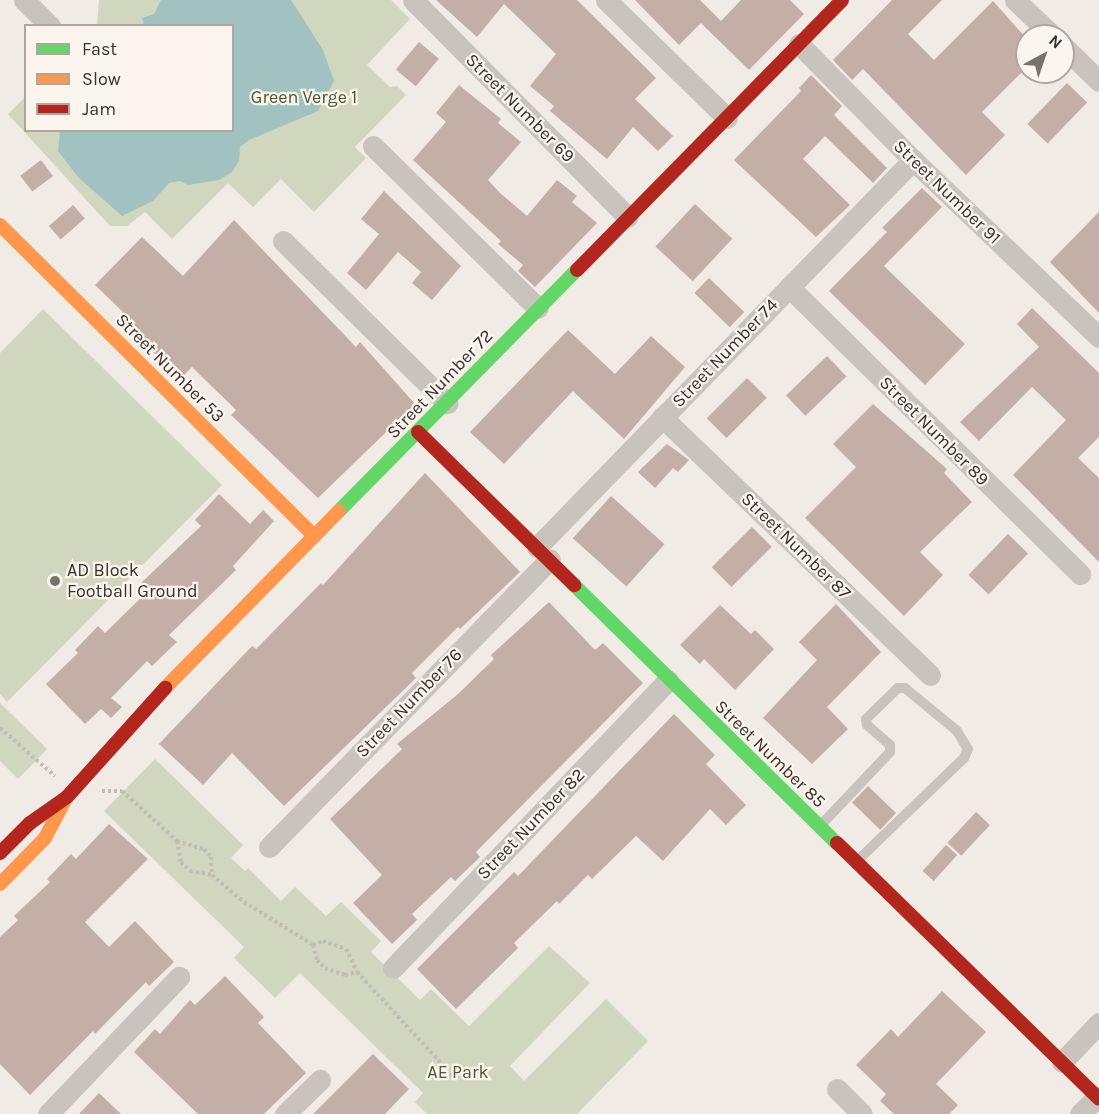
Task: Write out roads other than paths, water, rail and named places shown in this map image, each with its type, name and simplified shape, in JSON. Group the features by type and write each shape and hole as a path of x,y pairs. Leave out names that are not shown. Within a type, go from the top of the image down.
{"street":[{"path":"24,0 49,24"},
{"name":"Street Number 69","path":"413,0 628,217"},
{"path":"606,0 727,117"},
{"path":"1015,0 1040,24"},
{"name":"Street Number 72","path":"67,797 126,727 799,44 834,3"},
{"name":"Street Number 91","path":"799,44 913,160 1099,337"},
{"path":"1075,58 1099,81"},
{"path":"373,146 538,308"},
{"name":"Street Number 74","path":"543,553 662,417 913,160"},
{"name":"Street Number 53","path":"0,225 314,536"},
{"path":"283,241 447,403"},
{"name":"Street Number 89","path":"789,287 1080,574"},
{"name":"Street Number 87","path":"662,417 930,675"},
{"name":"Street Number 85","path":"418,432 543,553 668,680 1098,1098"},
{"name":"Street Number 76","path":"269,847 543,553"},
{"name":"Street Number 82","path":"393,968 668,680"},
{"path":"0,853 30,823 67,797"},
{"path":"0,884 45,838 67,797"},
{"path":"48,1114 179,977"},
{"path":"1062,1062 1099,1023"},
{"path":"285,1114 320,1080"},
{"path":"837,1089 862,1114"},
{"path":"1080,1114 1098,1098"}],"lane":[{"path":"819,827 890,752 890,745 866,722 898,688 905,688 957,731 968,749 964,758 855,862"}],"water":[{"path":"161,0 291,0 323,50 334,81 318,111 249,140 240,147 239,161 232,172 219,180 188,185 180,181 169,183 153,201 122,216 78,177 58,151 60,132 234,132 234,24 144,24 142,18 154,14"}],"place":[{"name":"AD Block Football Ground","path":"55,581"}],"park label":[{"name":"Green Verge 1","path":"304,97"},
{"name":"AE Park","path":"458,1072"}]}
